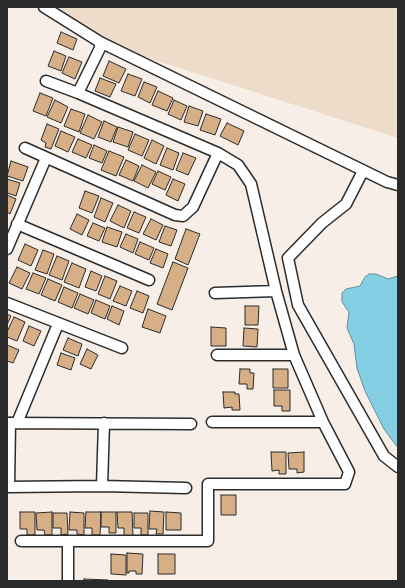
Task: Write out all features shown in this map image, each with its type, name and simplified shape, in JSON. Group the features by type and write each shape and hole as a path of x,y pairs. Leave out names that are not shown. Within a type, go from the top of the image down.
{"street":[{"path":"44,7 100,42 363,171 387,182 398,184"},
{"path":"78,93 100,48 100,42"},
{"path":"22,541 208,541 208,484 345,484 349,472 323,422 294,355 276,291 251,184 238,164 218,153 78,93 46,81"},
{"path":"25,148 175,215 183,216 193,207 218,153"},
{"path":"7,249 46,158"},
{"path":"363,171 346,204 322,223 288,258 298,305 384,456 398,466"},
{"path":"18,224 149,280"},
{"path":"215,293 276,291"},
{"path":"7,303 122,348"},
{"path":"58,324 11,423 8,487 102,486 186,488"},
{"path":"217,355 294,355"},
{"path":"212,422 323,422"},
{"path":"11,423 191,424"},
{"path":"102,486 104,423"},
{"path":"68,542 68,581"}],"shaded area":[{"path":"48,7 398,7 398,138 117,48"}],"water":[{"path":"369,274 376,274 388,279 398,276 398,448 384,429 365,391 357,368 354,344 347,328 349,312 342,302 342,293 346,289 360,286 365,277"}],"building":[{"path":"61,32 77,39 73,50 57,43"},
{"path":"54,51 66,56 61,71 48,66"},
{"path":"69,57 82,62 75,79 62,73"},
{"path":"109,61 126,69 119,83 103,76"},
{"path":"128,74 142,79 135,96 121,91"},
{"path":"100,78 116,84 110,97 95,91"},
{"path":"144,82 157,87 150,103 138,97"},
{"path":"158,91 173,98 167,111 152,105"},
{"path":"40,93 53,98 46,116 33,111"},
{"path":"55,100 68,107 61,123 47,117"},
{"path":"174,100 187,106 181,120 168,114"},
{"path":"189,106 203,111 198,126 184,122"},
{"path":"71,109 85,114 79,132 64,126"},
{"path":"206,114 221,119 215,135 200,130"},
{"path":"88,115 102,122 94,139 80,133"},
{"path":"104,121 117,127 111,142 98,137"},
{"path":"227,123 244,131 238,145 220,136"},
{"path":"47,124 59,129 51,149 45,147 46,143 41,140"},
{"path":"118,127 133,132 128,147 113,142"},
{"path":"61,131 75,137 68,152 55,146"},
{"path":"135,134 149,140 142,156 128,150"},
{"path":"78,139 92,145 86,158 72,152"},
{"path":"152,140 164,146 156,164 144,158"},
{"path":"94,145 107,151 102,163 89,158"},
{"path":"167,148 179,153 173,170 160,165"},
{"path":"109,151 124,157 116,176 101,170"},
{"path":"183,153 196,158 188,175 176,170"},
{"path":"126,160 139,166 133,181 119,175"},
{"path":"11,161 28,167 23,181 7,176"},
{"path":"142,165 156,172 148,188 134,181"},
{"path":"158,171 171,177 165,190 152,184"},
{"path":"7,179 20,183 16,196 7,193"},
{"path":"173,179 185,184 178,201 166,195"},
{"path":"85,191 99,196 92,213 79,208"},
{"path":"7,195 16,199 10,214 7,212"},
{"path":"101,198 113,203 105,222 94,217"},
{"path":"118,205 131,211 124,228 110,221"},
{"path":"134,212 146,217 139,233 127,228"},
{"path":"77,214 89,220 82,235 70,229"},
{"path":"151,219 163,225 156,240 143,234"},
{"path":"93,223 105,228 99,241 87,236"},
{"path":"165,226 177,230 171,246 159,242"},
{"path":"107,227 122,232 117,247 102,242"},
{"path":"186,229 200,234 188,265 175,259"},
{"path":"126,234 138,239 133,253 120,247"},
{"path":"140,242 154,248 149,260 135,254"},
{"path":"25,244 38,250 31,266 18,260"},
{"path":"156,249 168,254 163,268 150,263"},
{"path":"43,250 54,254 47,274 35,270"},
{"path":"57,256 69,261 62,280 49,275"},
{"path":"173,262 188,268 172,310 157,304"},
{"path":"72,263 86,269 79,288 64,282"},
{"path":"17,267 30,273 22,289 9,283"},
{"path":"91,271 102,276 96,291 85,287"},
{"path":"33,273 46,278 39,294 26,289"},
{"path":"105,276 117,281 110,299 98,294"},
{"path":"48,279 62,285 55,301 41,295"},
{"path":"120,286 132,291 126,306 113,301"},
{"path":"64,287 78,293 72,308 58,302"},
{"path":"137,291 149,296 143,313 130,308"},
{"path":"80,294 94,300 88,314 74,308"},
{"path":"96,300 110,306 105,319 91,313"},
{"path":"112,306 124,311 119,325 107,319"},
{"path":"245,306 259,306 258,325 245,325"},
{"path":"148,309 166,316 160,333 142,327"},
{"path":"7,314 11,316 7,325"},
{"path":"14,317 25,322 17,341 7,337 7,332"},
{"path":"29,326 41,331 34,346 23,341"},
{"path":"211,327 226,328 226,346 211,346"},
{"path":"244,328 258,329 257,347 243,346"},
{"path":"68,338 82,344 78,356 63,350"},
{"path":"7,345 19,350 13,363 7,361"},
{"path":"87,349 98,355 91,369 80,364"},
{"path":"61,353 75,358 71,370 57,365"},
{"path":"240,369 250,369 250,373 254,373 253,389 247,389 247,384 239,384"},
{"path":"273,369 288,369 288,388 273,388"},
{"path":"274,390 290,390 290,411 282,411 282,406 274,406"},
{"path":"223,392 235,392 235,394 239,394 240,410 232,410 232,407 224,408"},
{"path":"271,452 286,452 286,474 279,474 279,470 272,471"},
{"path":"304,452 304,472 297,473 297,469 289,469 288,453"},
{"path":"221,495 236,495 236,515 221,515"},
{"path":"150,511 164,512 163,534 156,534 157,529 149,529"},
{"path":"20,512 35,512 35,535 27,535 27,529 20,529"},
{"path":"52,512 52,535 45,535 44,530 37,530 36,513"},
{"path":"70,512 84,513 84,535 77,534 77,530 69,530"},
{"path":"86,512 101,512 100,535 92,535 92,528 85,528"},
{"path":"101,512 116,512 116,533 109,533 109,527 101,527"},
{"path":"117,512 132,512 133,536 124,536 124,528 118,528"},
{"path":"166,512 181,513 181,530 166,530"},
{"path":"53,513 67,513 68,534 61,535 61,528 53,528"},
{"path":"134,513 148,513 148,535 141,535 141,528 134,528"},
{"path":"127,553 143,554 142,574 136,574 136,571 129,571 129,573 127,573"},
{"path":"111,554 126,555 126,575 111,574"},
{"path":"158,554 175,554 175,574 158,574"},
{"path":"84,579 108,580 108,581 84,581"}]}
